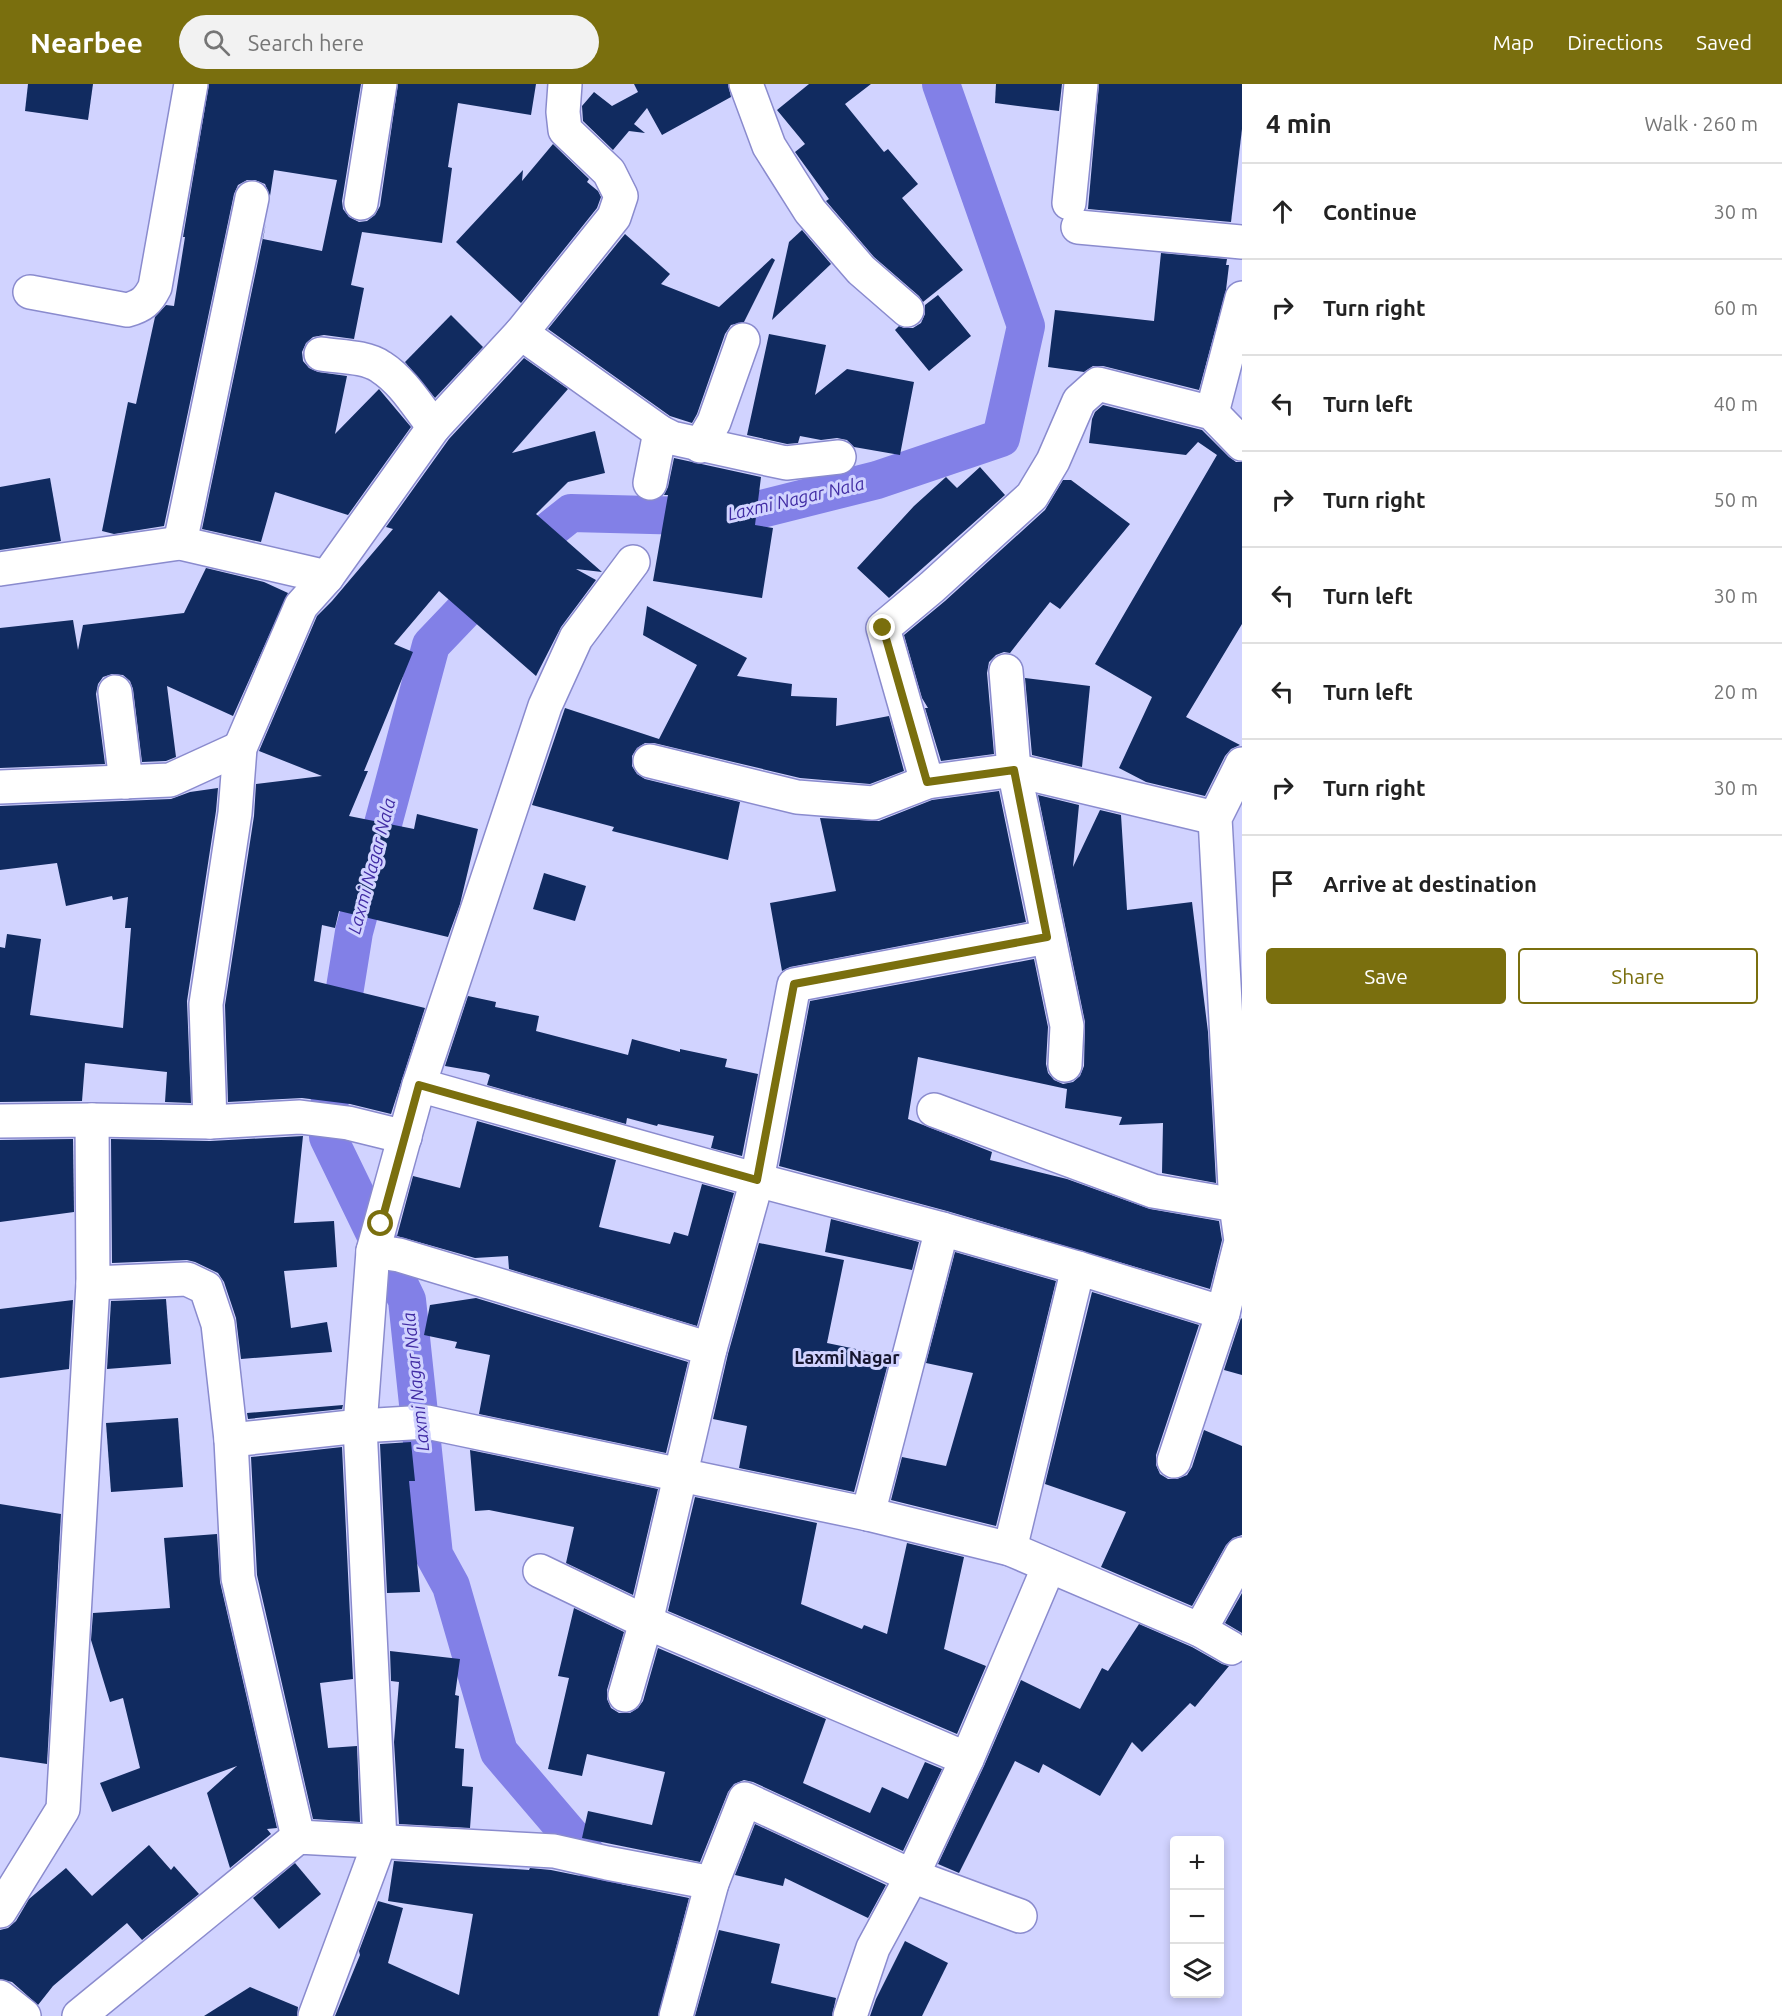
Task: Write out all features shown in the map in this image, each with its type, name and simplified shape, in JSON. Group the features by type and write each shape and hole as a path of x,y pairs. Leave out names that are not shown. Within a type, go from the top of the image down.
{"street":[{"path":"30,292 127,310 140,307 150,297 155,287 191,84"},
{"path":"361,203 380,84"},
{"path":"210,1122 206,1004 235,813 240,748 301,606 327,577 434,427 521,333 614,217 621,196 609,172 565,130 563,112 565,84"},
{"path":"746,84 769,146 810,211 861,270 907,310"},
{"path":"1081,84 1073,215 1242,243"},
{"path":"180,543 252,198"},
{"path":"1212,413 1242,298"},
{"path":"521,333 660,432 672,438 700,446 786,463 839,457"},
{"path":"700,446 714,422 743,339"},
{"path":"321,354 360,360 380,366 397,381 434,427"},
{"path":"927,782 883,628 932,587 1032,496 1053,461 1079,401 1098,384 1212,413 1242,444"},
{"path":"650,483 660,432"},
{"path":"0,568 180,543 327,577"},
{"path":"315,2016 380,1841 360,1425 384,1243 405,1137 419,1085 545,706 576,638 633,562"},
{"path":"1005,671 1014,770 1067,1026 1065,1065"},
{"path":"115,692 126,782"},
{"path":"0,787 170,780 240,748"},
{"path":"650,761 797,797 873,802 927,782 1014,770 1215,818"},
{"path":"1174,1461 1223,1313 1242,1241 1236,1205 1233,1016 1215,818 1242,764"},
{"path":"625,1695 646,1622 710,1349 757,1180 794,984 1047,937"},
{"path":"419,1085 757,1180 942,1228 1223,1313"},
{"path":"934,1110 1153,1191 1236,1205"},
{"path":"0,1121 210,1122 300,1117 348,1123 405,1137"},
{"path":"0,1911 63,1809 93,1283 92,1120"},
{"path":"868,1514 942,1228"},
{"path":"384,1243 710,1349"},
{"path":"1010,1548 1077,1268"},
{"path":"93,1283 187,1279 206,1288 218,1324 231,1440 238,1578 298,1837"},
{"path":"231,1440 360,1425 414,1423 681,1475 868,1514 1010,1548 1200,1630 1231,1648"},
{"path":"1200,1630 1242,1554"},
{"path":"850,2016 873,1948 912,1876 967,1759 1049,1566"},
{"path":"540,1571 646,1622 967,1759"},
{"path":"676,2016 712,1882 745,1799 912,1876 1020,1916"},
{"path":"79,2016 298,1837 554,1851 712,1882"},
{"path":"0,1997 24,2016"}],"building":[{"path":"28,84 93,84 88,120 25,111"},
{"path":"209,84 361,84 342,201 343,209 349,217 359,222 367,221 375,215 380,206 398,84 536,84 531,115 458,103 448,167 452,168 442,243 362,232 351,285 364,288 354,339 324,335 313,337 306,343 302,352 303,361 309,368 318,372 347,376 335,434 379,389 411,427 348,515 275,492 261,542 202,529 266,223 263,239 322,251 337,180 274,170 270,196 265,184 255,180 247,180 238,185 234,194 164,526 114,534 102,531 128,402 136,404 155,317 166,305 174,306 185,237 183,237"},
{"path":"634,84 728,84 731,97 662,135 647,108 634,124 645,133 629,131 613,150 583,121 582,106 594,92 612,106 638,92"},
{"path":"809,84 871,84 845,104 884,152 888,149 918,184 902,198 963,270 923,302 874,257 826,201 829,199 795,152 805,144 777,110"},
{"path":"996,84 1062,84 1059,111 995,103"},
{"path":"1099,84 1242,84 1242,129 1231,222 1088,209"},
{"path":"553,144 589,179 587,182 598,191 601,197 597,208 521,303 456,242 523,170 522,181"},
{"path":"802,230 831,264 772,320 789,242"},
{"path":"625,234 670,274 661,284 719,307 772,258 775,260 744,322 731,325 725,334 692,423 670,416 548,329"},
{"path":"1161,253 1227,259 1226,265 1229,265 1226,290 1199,390 1103,366 1093,366 1084,372 1048,367 1055,310 1154,321"},
{"path":"938,295 971,336 929,371 895,330 899,326 913,328 921,323 925,314 925,305"},
{"path":"451,315 483,347 435,398 405,362"},
{"path":"769,334 826,345 815,395 847,369 914,382 900,455 854,447 847,440 837,438 821,440 800,436 798,443 787,444 747,435"},
{"path":"524,358 568,389 512,453 595,431 605,473 568,482 536,514 602,572 576,569 596,580 561,627 536,676 439,591 394,644 413,652 364,771 368,771 349,816 414,829 417,814 478,829 460,904 448,937 339,911 335,928 322,925 314,981 425,1008 391,1114 350,1104 302,1098 228,1102 225,1005 254,816 256,784 322,776 259,751 317,616 393,529 386,527 449,439"},
{"path":"1103,405 1202,430 1229,457 1236,462 1242,462 1242,624 1186,717 1240,745 1231,749 1225,756 1205,796 1146,782 1119,768 1152,697 1095,664 1217,455 1198,442 1186,455 1089,443 1092,419 1095,412"},
{"path":"674,458 761,477 755,525 773,528 762,598 653,581 668,495 664,495"},
{"path":"980,467 1005,495 889,598 857,568 914,506 946,477 957,488"},
{"path":"50,478 61,541 0,550 0,487"},
{"path":"1063,480 1071,480 1130,524 1060,609 1050,602 1010,653 1004,652 996,655 989,662 987,673 994,754 941,761 925,708 928,708 922,698 904,635 1045,510"},
{"path":"206,568 264,582 288,593 233,716 167,686 176,757 166,761 142,762 133,689 130,681 123,675 112,674 103,677 98,684 96,694 105,764 0,768 0,628 73,620 78,650 83,625 184,613"},
{"path":"647,606 747,658 737,676 792,684 791,696 837,698 836,726 889,716 904,771 870,784 800,778 654,743 645,743 637,748 632,756 632,766 637,774 645,779 740,802 728,860 612,831 614,827 532,805 565,708 659,739 697,665 643,635"},
{"path":"1025,678 1090,686 1082,767 1032,755"},
{"path":"218,788 187,1001 191,1103 165,1102 167,1072 85,1063 82,1101 0,1102 0,947 5,948 7,934 41,939 30,1015 123,1028 131,928 125,928 128,897 113,900 112,896 66,906 57,863 0,870 0,806 171,799 190,792"},
{"path":"999,791 1026,922 790,967 782,971 770,903 836,891 820,818 879,821 932,800"},
{"path":"1038,795 1079,805 1073,867 1100,810 1121,815 1127,910 1192,902 1208,1032 1216,1183 1162,1173 1163,1123 1119,1125 1122,1117 1065,1108 1067,1089 918,1057 908,1119 992,1152 990,1160 1067,1179 1150,1209 1219,1221 1222,1240 1210,1289 947,1211 779,1166 810,1001 1034,959 1048,1027 1046,1064 1048,1073 1054,1080 1063,1084 1073,1082 1080,1076 1084,1066 1085,1022"},
{"path":"544,873 586,886 575,921 533,909"},
{"path":"468,996 496,1002 495,1007 539,1016 536,1031 628,1055 632,1039 680,1052 680,1049 727,1059 725,1067 758,1074 742,1156 711,1148 714,1136 627,1118 626,1124 487,1085 490,1075 486,1073 445,1066"},
{"path":"477,1121 616,1160 599,1227 670,1244 674,1232 688,1236 702,1184 734,1193 697,1326 509,1269 508,1256 475,1258 397,1236 413,1176 460,1188"},
{"path":"303,1136 294,1223 334,1221 337,1267 284,1271 291,1328 327,1322 332,1352 241,1359 236,1318 224,1282 218,1273 187,1260 112,1263 111,1139 210,1141"},
{"path":"73,1139 74,1212 0,1222 0,1140"},
{"path":"831,1219 919,1242 912,1270 825,1252"},
{"path":"759,1243 844,1260 827,1343 890,1356 854,1492 739,1468 747,1426 713,1419 728,1354"},
{"path":"955,1252 1056,1281 996,1526 891,1500 902,1457 946,1466 973,1373 926,1363"},
{"path":"1092,1292 1199,1325 1156,1455 1156,1465 1160,1474 1168,1479 1177,1479 1187,1475 1192,1467 1204,1430 1242,1446 1242,1535 1233,1538 1226,1545 1192,1606 1101,1567 1126,1512 1045,1484"},
{"path":"476,1298 688,1362 666,1453 479,1414 490,1355 455,1348 457,1342 424,1335 430,1305"},
{"path":"166,1299 171,1364 107,1369 111,1301"},
{"path":"73,1300 69,1369 0,1378 0,1309"},
{"path":"1242,1319 1242,1375 1224,1370"},
{"path":"343,1405 342,1409 248,1419 247,1413"},
{"path":"178,1418 183,1487 111,1492 106,1423"},
{"path":"411,1442 415,1481 409,1481 420,1592 387,1593 380,1444"},
{"path":"342,1447 353,1679 320,1683 328,1748 357,1746 360,1822 313,1819 257,1575 251,1457"},
{"path":"470,1450 658,1489 633,1595 566,1563 574,1527 489,1510 475,1511"},
{"path":"695,1497 817,1523 801,1604 862,1629 864,1625 887,1634 907,1543 964,1557 944,1649 986,1666 957,1734 668,1611"},
{"path":"0,1504 61,1514 47,1764 0,1757"},
{"path":"217,1534 220,1582 277,1828 267,1829 271,1834 230,1868 207,1793 237,1766 112,1812 100,1783 140,1768 123,1698 110,1702 91,1640 93,1613 170,1608 164,1538"},
{"path":"1242,1593 1242,1633 1225,1623"},
{"path":"574,1608 624,1632 607,1690 607,1699 611,1708 619,1713 630,1713 643,1701 658,1648 826,1719 803,1783 870,1813 882,1787 908,1799 925,1762 942,1769 903,1851 753,1782 744,1780 734,1784 728,1792 700,1862 582,1838 588,1811 652,1825 665,1772 587,1754 582,1776 548,1769 569,1678 558,1676"},
{"path":"1139,1624 1229,1666 1195,1707 1190,1703 1142,1752 1132,1742 1100,1796 1043,1764 1039,1773 1015,1761 959,1873 938,1864 1021,1680 1080,1709 1102,1668 1108,1671"},
{"path":"390,1651 460,1659 455,1695 459,1696 455,1748 464,1749 462,1786 473,1787 470,1828 399,1824 394,1742 399,1682 391,1681"},
{"path":"755,1824 886,1885 868,1918 785,1878 783,1886 735,1875"},
{"path":"149,1845 171,1870 174,1866 199,1894 142,1940 127,1923 53,1986 38,2005 12,1982 0,1979 0,1930 8,1928 16,1921 29,1899 66,1868 92,1896"},
{"path":"394,1861 551,1870 689,1898 658,2016 335,2016 360,1955 359,1951 378,1901 403,1908 388,1963 459,1995 473,1914 388,1901"},
{"path":"295,1863 321,1894 279,1929 253,1898"},
{"path":"719,1930 780,1944 771,1983 836,1998 832,2016 695,2016"},
{"path":"905,1941 948,1963 922,2016 870,2016 876,1999"},
{"path":"250,1987 298,2007 297,2016 204,2016"}],"waterway":[{"name":"Laxmi Nagar Nala","path":"605,1876 499,1752 451,1586 434,1555 407,1300 328,1137 331,1075 354,932 431,645 512,560 571,513 730,517 877,480 1001,438 1026,326 941,84"}],"district":[{"name":"Laxmi Nagar","path":"847,1358"}],"route":[{"path":"381,1224 419,1085 757,1180 794,984 1047,937 1014,770 927,782 883,628"}]}
